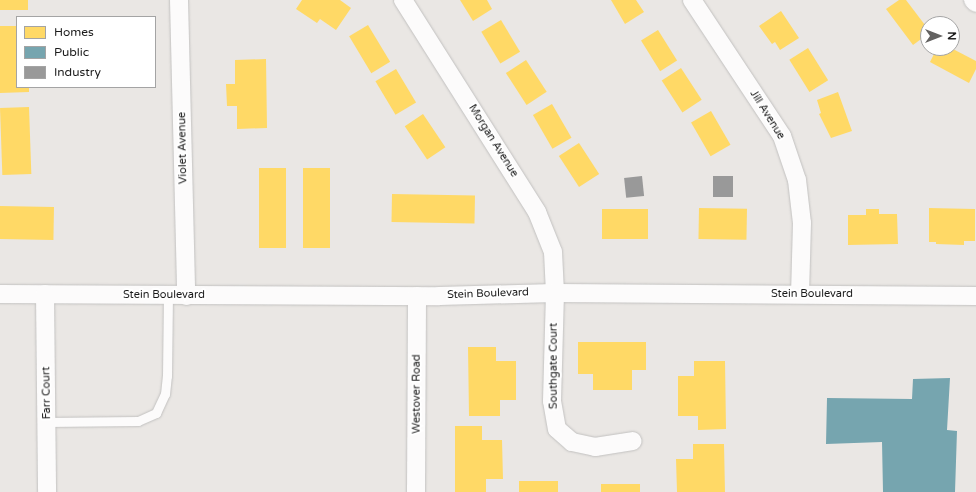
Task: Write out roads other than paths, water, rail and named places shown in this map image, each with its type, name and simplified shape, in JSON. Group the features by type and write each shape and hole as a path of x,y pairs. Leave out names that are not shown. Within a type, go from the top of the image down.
{"street":[{"name":"Violet Avenue","path":"179,0 186,296"},
{"name":"Morgan Avenue","path":"403,0 537,212 553,252 555,293"},
{"name":"Jill Avenue","path":"692,0 782,136 797,180 802,223 800,293"},
{"path":"973,0 976,3"},
{"name":"Stein Boulevard","path":"0,294 417,296 555,293 800,293 976,296"},
{"name":"Southgate Court","path":"555,293 552,401 557,429 572,442 595,447 633,441"},
{"name":"Farr Court","path":"46,294 47,492"},
{"name":"Westover Road","path":"416,492 417,296"}],"lane":[{"path":"47,422 138,420 156,413 165,394 167,376 168,296"}]}
